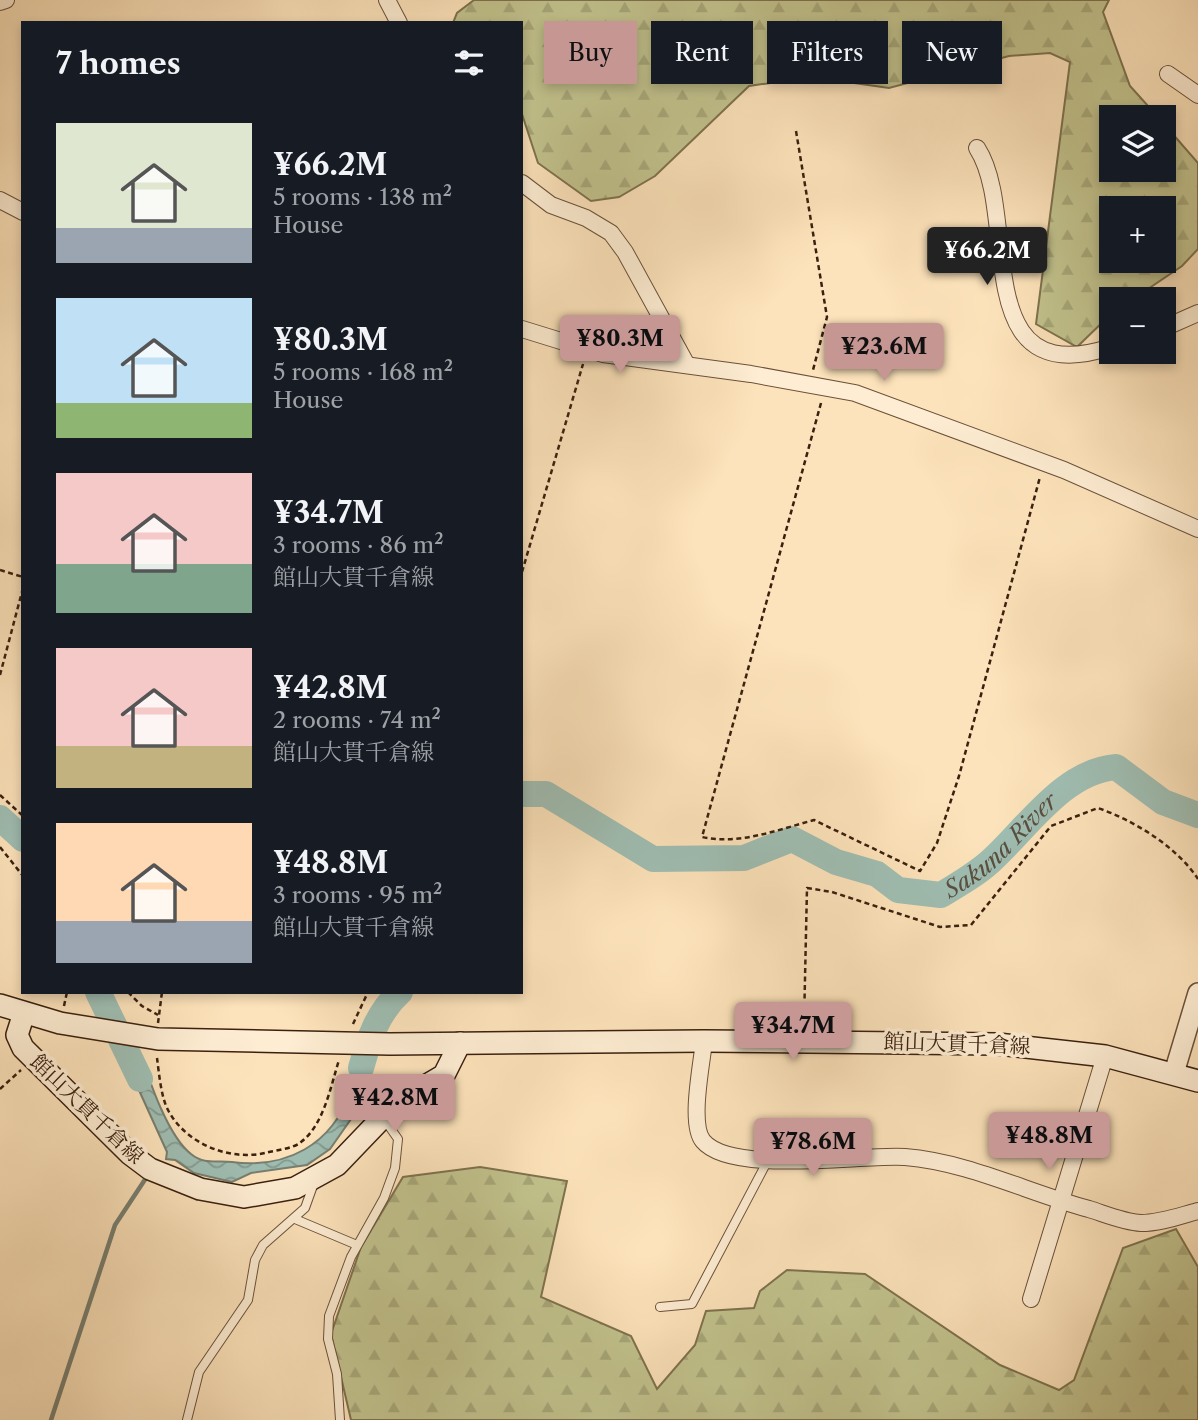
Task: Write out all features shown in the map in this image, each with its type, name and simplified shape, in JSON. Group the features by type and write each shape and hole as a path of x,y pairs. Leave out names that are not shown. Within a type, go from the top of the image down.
{"main road":[{"name":"館山大貫千倉線","path":"0,1005 99,1030 151,1038 390,1044 804,1041 998,1044 1105,1056 1198,1081"},
{"name":"館山大貫千倉線","path":"24,1013 17,1035 23,1048 130,1154 153,1170 200,1189 244,1197 278,1193 314,1180 348,1155 383,1117 420,1088 444,1075 460,1044"}],"street":[{"path":"0,2 6,0"},
{"path":"387,0 398,21"},
{"path":"1168,74 1198,95"},
{"path":"977,148 990,174 1003,276 1018,330 1031,343 1050,352 1090,354 1099,351"},
{"path":"523,184 551,205 586,218 611,233 625,252 687,365"},
{"path":"0,200 21,211"},
{"path":"1176,323 1198,313"},
{"path":"523,329 587,350 817,385 880,401 1132,497 1198,529"},
{"path":"1174,1073 1198,993"},
{"path":"704,1041 696,1125 702,1141 718,1152 741,1160 885,1156 934,1160 1059,1201 1137,1223 1156,1222 1198,1211"},
{"path":"1031,1299 1105,1056"}],"lane":[{"path":"340,1420 337,1374 328,1339 329,1316 357,1245 384,1198 395,1168 398,1139 383,1117"},
{"path":"660,1307 692,1304 768,1160"},
{"path":"187,1420 198,1372 248,1300 255,1260 262,1245 295,1219 310,1199 314,1180"},
{"path":"295,1219 357,1245"}],"path":[{"path":"796,131 827,317 817,385 702,837 720,841 747,838 814,820 920,871 937,843 959,776 1044,463"},
{"path":"523,569 587,350"},
{"path":"0,570 21,576"},
{"path":"0,675 21,596"},
{"path":"0,795 21,814"},
{"path":"804,1041 807,888 832,892 940,927 971,925 1051,826 1098,808 1120,816 1185,860 1198,879"},
{"path":"0,847 21,873"},
{"path":"130,994 142,1006 158,1015"},
{"path":"162,994 151,1038 167,1109 187,1134 223,1153 251,1156 299,1145 309,1135 325,1104 367,994"},
{"path":"0,1089 34,1059"}],"green space":[{"path":"474,0 1109,0 1103,12 1130,86 1147,105 1099,105 1099,182 1176,182 1176,138 1198,163 1198,249 1176,270 1176,196 1099,196 1099,273 1172,273 1151,287 1099,287 1099,326 1077,347 1036,324 1070,62 1050,53 1002,58 1002,21 902,21 904,84 889,88 861,84 888,84 888,21 767,21 767,83 749,86 655,176 619,197 591,201 538,163 523,117 523,21 454,21 457,13"},
{"path":"480,1167 567,1181 541,1297 631,1336 657,1389 695,1345 706,1311 754,1308 760,1291 787,1270 865,1274 1000,1365 1059,1390 1074,1380 1123,1248 1176,1229 1198,1267 1198,1420 351,1420 331,1334 361,1247 403,1177"}],"water":[{"path":"115,1047 139,1050 174,1134 191,1154 206,1161 252,1163 288,1157 319,1139 342,1111 350,1092 358,1055 373,1056 361,1097 351,1119 330,1149 307,1165 251,1173 232,1182 194,1173 175,1160 166,1159 167,1152 133,1077 126,1072"}],"waterway":[{"name":"Sakuna River","path":"523,794 546,794 653,859 744,858 792,839 836,862 877,874 898,890 941,895 988,863 1064,789 1080,778 1098,771 1116,767 1163,802 1198,815"},
{"name":"Sakuna River","path":"0,818 21,837"},
{"name":"Sakuna River","path":"99,994 140,1079"},
{"name":"Sakuna River","path":"361,1068 380,1018 398,994"},
{"path":"51,1420 115,1225 148,1175"}]}
